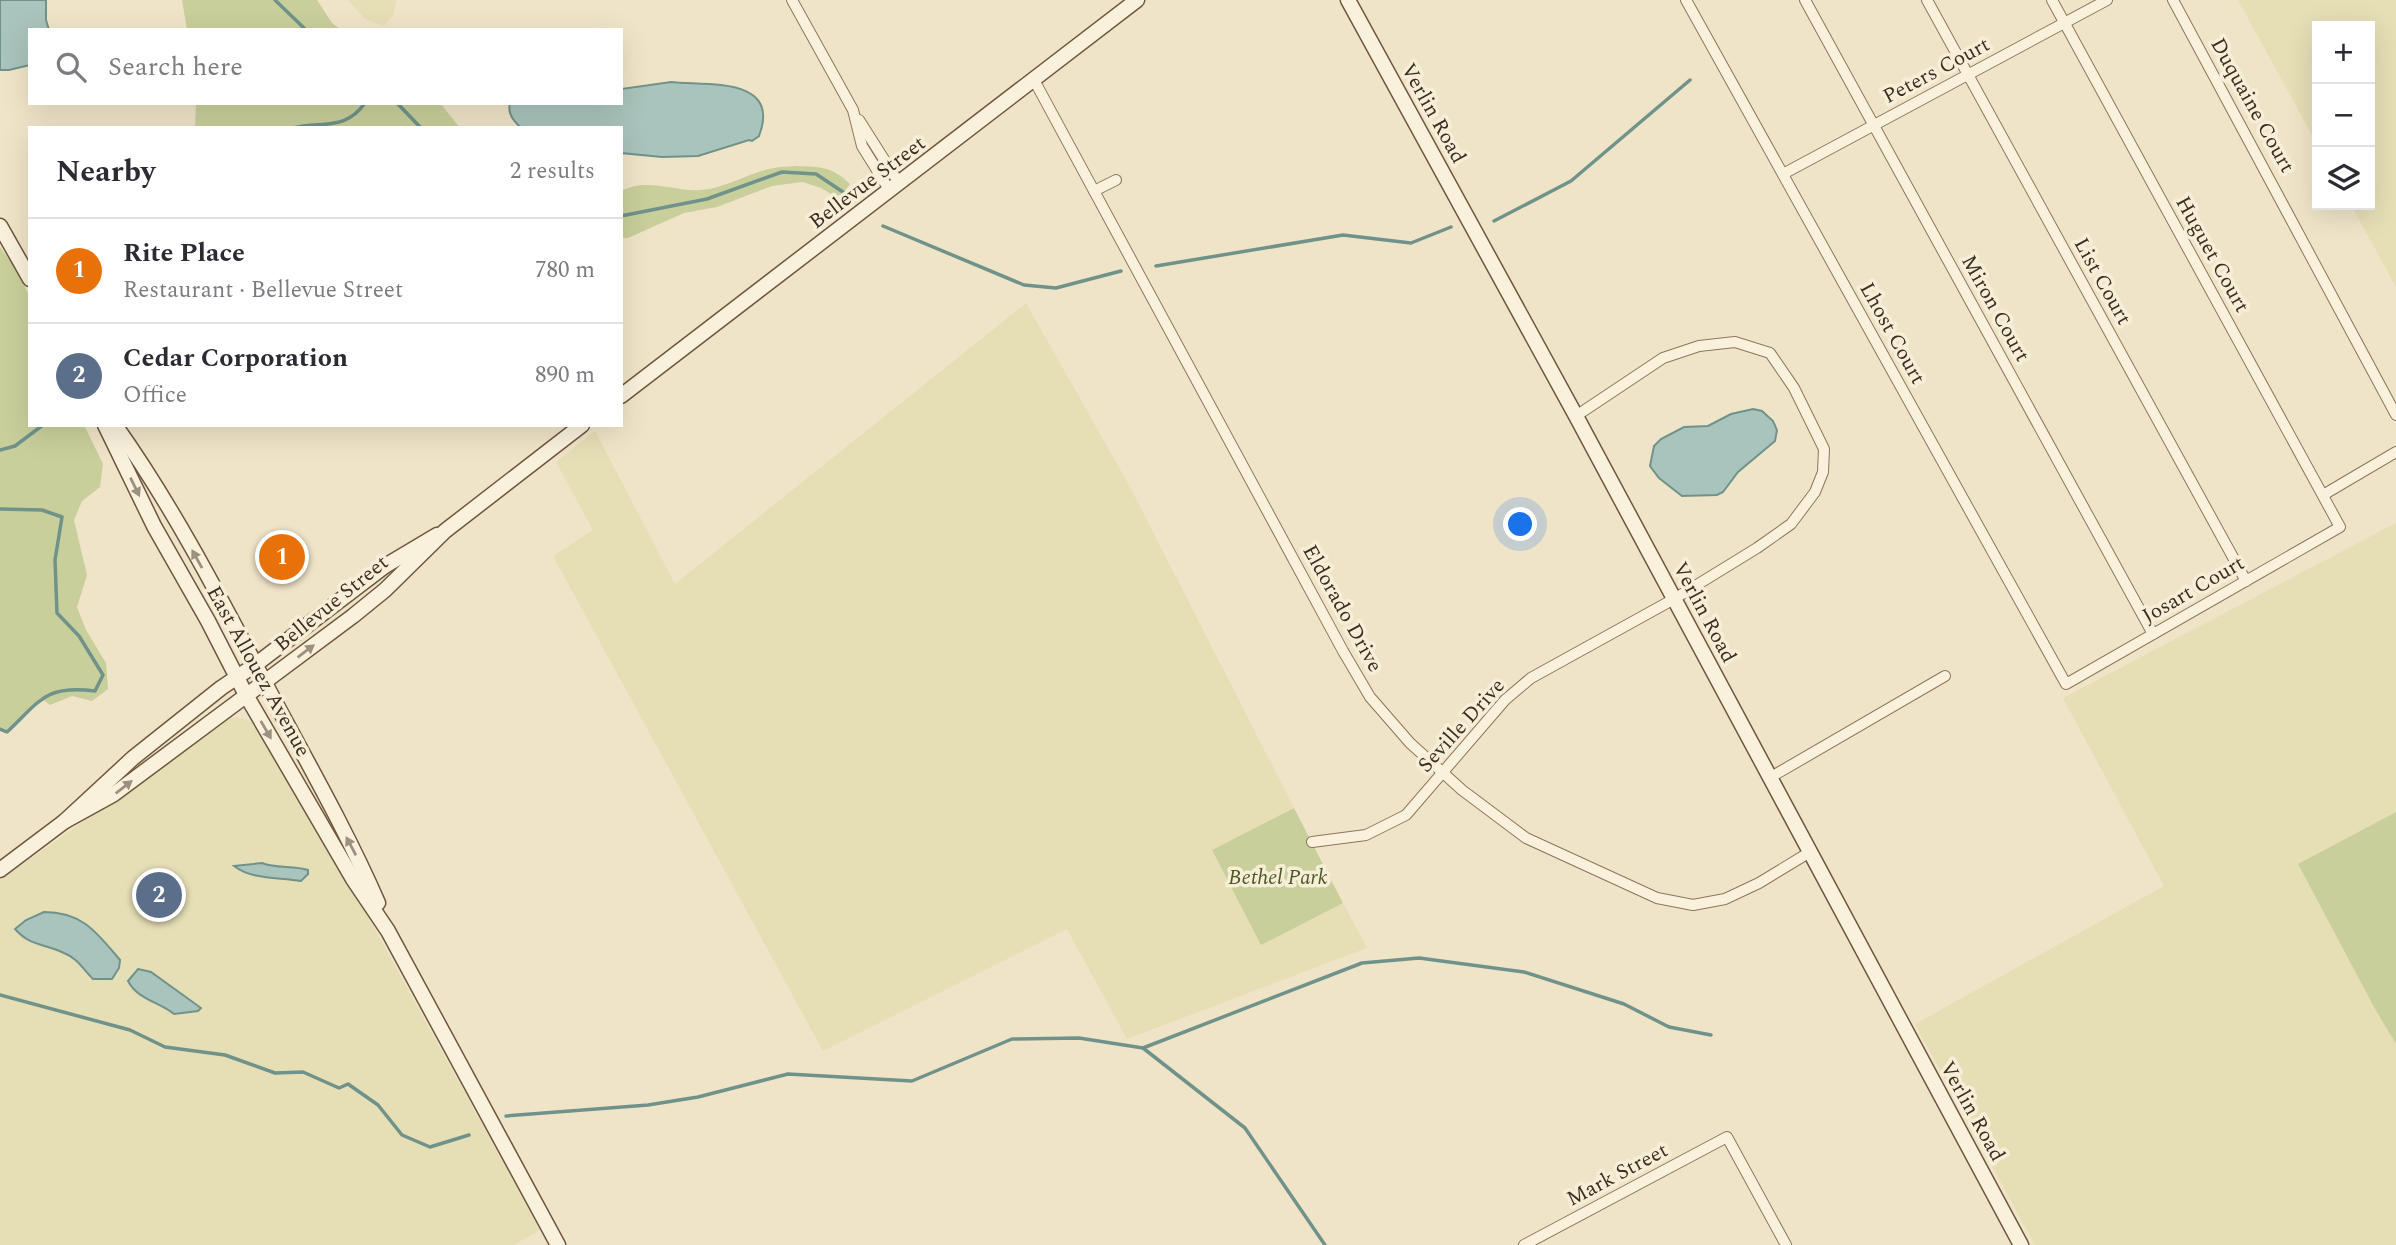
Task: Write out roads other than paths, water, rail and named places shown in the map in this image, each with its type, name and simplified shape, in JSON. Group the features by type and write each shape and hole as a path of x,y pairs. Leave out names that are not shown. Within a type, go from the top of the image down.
{"street":[{"path":"792,0 853,110 862,146 894,187"},
{"name":"Bellevue Street","path":"623,394 1137,0"},
{"name":"Verlin Road","path":"1348,0 1771,776 2021,1245"},
{"name":"Lhost Court","path":"1686,0 2066,684"},
{"name":"Miron Court","path":"1805,0 2153,634"},
{"name":"List Court","path":"1927,0 2246,581"},
{"name":"Huguet Court","path":"2052,0 2340,527"},
{"name":"Peters Court","path":"1783,174 2107,0"},
{"name":"Duquaine Court","path":"2174,0 2396,415"},
{"name":"Eldorado Drive","path":"1034,80 1370,697 1410,743 1462,790 1526,838 1657,898 1693,905 1725,899 1759,883 1810,852"},
{"path":"1094,191 1116,180"},
{"path":"0,226 28,275"},
{"path":"1576,416 1663,358 1699,346 1735,342 1770,354 1794,388 1824,449 1823,471 1815,492 1791,524 1732,565 1674,599"},
{"name":"East Allouez Avenue","path":"106,427 154,526 246,695 353,879 388,931 558,1245"},
{"name":"East Allouez Avenue","path":"116,427 193,551 265,682 356,855 388,931"},
{"name":"Bellevue Street","path":"65,821 114,794 265,682 384,590 445,531 579,427"},
{"path":"2323,495 2396,452"},
{"name":"Josart Court","path":"2066,684 2340,527"},
{"name":"Bellevue Street","path":"0,870 65,821 133,758 237,677 385,566 445,531"},
{"name":"Seville Drive","path":"1312,842 1367,835 1406,815 1504,700 1531,678 1674,599"},
{"path":"1771,776 1945,676"},
{"name":"Mark Street","path":"1524,1245 1727,1137 1786,1245"}],"water":[{"path":"0,0 46,0 48,28 28,28 28,65 0,70"},
{"path":"671,82 737,88 760,103 763,117 759,136 752,141 698,156 662,157 623,153 623,126 519,126 509,111 510,105 623,105 623,89"},
{"path":"1753,409 1762,411 1773,421 1777,430 1775,441 1738,472 1723,492 1717,495 1682,496 1659,478 1650,466 1654,446 1661,439 1684,427 1708,426 1731,414"},
{"path":"262,863 308,870 308,874 301,881 249,874 234,866"},
{"path":"44,912 58,913 79,920 96,933 120,960 119,968 112,979 93,979 69,955 32,942 15,929 26,920"},
{"path":"138,969 151,972 201,1008 198,1011 174,1014 143,996 128,981"}],"waterway":[{"path":"275,0 304,28"},
{"path":"1494,221 1571,181 1690,80"},
{"path":"304,126 350,118 363,105"},
{"path":"399,105 419,126"},
{"path":"623,216 707,199 782,172 816,174 846,194"},
{"path":"883,226 1024,285 1056,288 1121,271"},
{"path":"1156,266 1343,235 1411,243 1451,227"},
{"path":"0,450 15,446 40,427"},
{"path":"0,509 42,510 62,517 55,560 57,613 79,636 103,675 95,691 65,690 54,693 37,703 7,732 0,729"},
{"path":"1143,1048 1362,963 1419,958 1524,972 1624,1004 1669,1027 1711,1035"},
{"path":"0,995 130,1030 165,1047 225,1055 275,1073 303,1072 339,1088 348,1084 378,1105 402,1135 430,1147 469,1135"},
{"path":"506,1116 648,1105 698,1097 788,1074 912,1081 1012,1039 1079,1038 1143,1048 1245,1128 1325,1245"}],"place":[{"name":"Rite Place","path":"282,557"},
{"name":"Cedar Corporation","path":"159,895"}],"park label":[{"name":"Bethel Park","path":"1278,877"}]}
